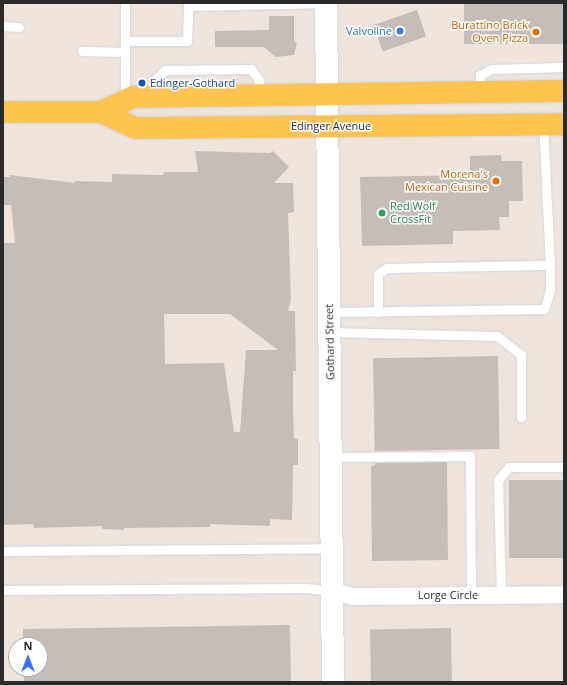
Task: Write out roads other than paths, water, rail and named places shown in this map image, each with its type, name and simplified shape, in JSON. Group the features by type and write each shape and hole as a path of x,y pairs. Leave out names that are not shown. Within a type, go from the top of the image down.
{"main road":[{"name":"Edinger Avenue","path":"101,112 133,97 564,91"},
{"name":"Edinger Avenue","path":"3,112 101,112 136,128 554,124"}],"street":[{"name":"Gothard Street","path":"326,3 332,457 333,682"},
{"name":"Lorge Circle","path":"333,591 353,596 564,594"}],"lane":[{"path":"125,3 125,100"},
{"path":"125,41 187,41 188,6 326,3"},
{"path":"3,26 19,27"},
{"path":"82,51 125,52"},
{"path":"480,92 480,75 492,68 564,67"},
{"path":"330,322 378,312 544,309 550,290 554,124"},
{"path":"378,312 378,274 387,268 550,265"},
{"path":"330,322 497,336 520,355 521,417"},
{"path":"332,457 470,456 472,595"},
{"path":"501,595 498,480 509,467 564,467"},
{"path":"3,551 332,548"},
{"path":"3,590 306,588 333,591"}],"place":[{"name":"Valvoline","path":"400,31"},
{"name":"Burattino Brick Oven Pizza","path":"536,32"},
{"name":"Edinger-Gothard","path":"142,83"},
{"name":"Morena's Mexican Cuisine","path":"496,181"},
{"name":"Red Wolf CrossFit","path":"382,213"}]}
